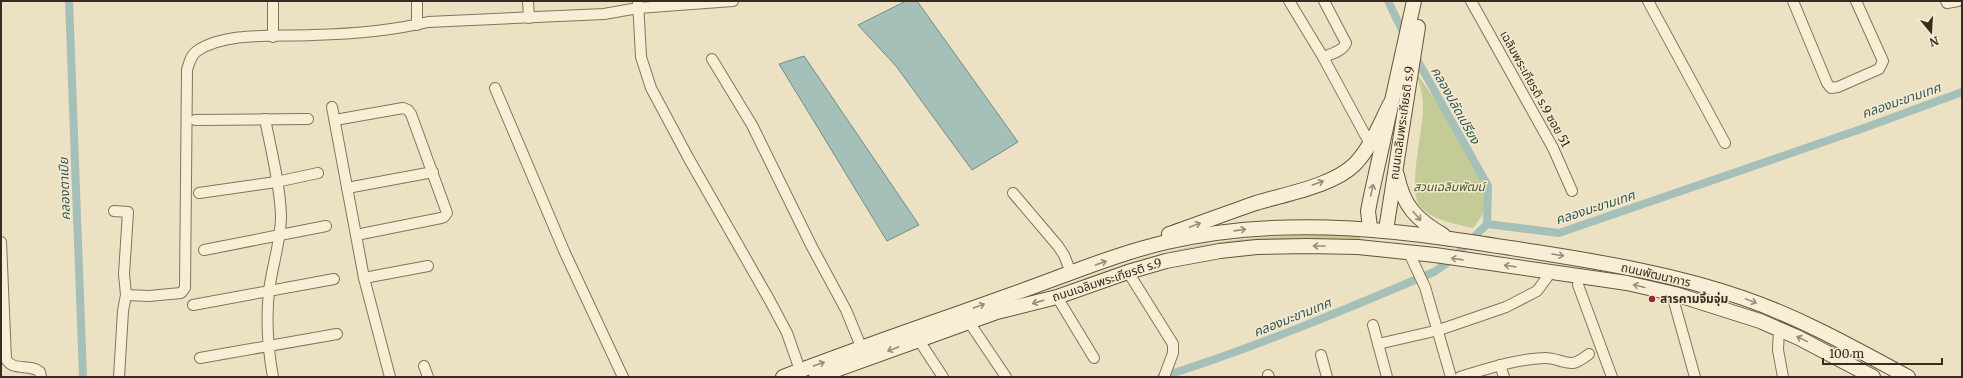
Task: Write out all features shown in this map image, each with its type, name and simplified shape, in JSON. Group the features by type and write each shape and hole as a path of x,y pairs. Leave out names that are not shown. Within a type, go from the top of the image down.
{"main road":[{"name":"ถนนเฉลิมพระเกียรติ ร.9","path":"1378,231 1396,169 1410,68 1415,18 1414,1"},
{"name":"ถนนเฉลิมพระเกียรติ ร.9","path":"1378,231 1368,211 1390,104 1402,55 1415,18 1423,1"},
{"path":"1134,251 1160,238 1225,213 1307,187 1336,176 1353,165 1370,144 1390,104"},
{"path":"1396,169 1401,191 1416,217 1423,223 1455,239"},
{"name":"ถนนเฉลิมพระเกียรติ ร.9","path":"783,377 802,374 862,349 1071,273 1134,251 1166,242 1247,229 1298,226 1378,231"},
{"path":"1358,247 1378,231 1409,253"},
{"name":"ถนนพัฒนาการ","path":"1378,231 1455,239 1672,277 1744,298 1811,325 1908,377"},
{"name":"ถนนเฉลิมพระเกียรติ ร.9","path":"817,377 918,339 997,312 1057,297 1128,272 1166,262 1220,251 1286,246 1358,247 1409,253"},
{"name":"ถนนพัฒนาการ","path":"1409,253 1626,282 1675,294 1760,321 1779,329 1873,377"}],"street":[{"path":"273,1 273,37"},
{"path":"417,1 417,25"},
{"path":"528,1 529,18"},
{"path":"126,295 149,296 181,293 185,288 187,70 191,58 196,52 219,42 239,38 335,34 417,25 428,22 604,14 638,5 733,1"},
{"path":"1290,1 1370,144"},
{"path":"1323,58 1338,51 1345,46 1346,43 1324,1"},
{"name":"เฉลิมพระเกียรติ ร.9 ซอย 51","path":"1472,1 1553,148 1572,191"},
{"path":"1648,1 1705,110 1725,143"},
{"path":"1793,1 1827,83 1831,88 1838,87 1879,69 1882,66 1883,61 1856,1"},
{"path":"1946,1 1947,3 1958,1"},
{"path":"638,5 640,57 650,88 770,300 787,333 802,374"},
{"path":"712,59 752,125 812,247 846,310 862,349"},
{"path":"495,88 565,253 623,377"},
{"path":"332,107 364,278 390,377"},
{"path":"335,120 403,108 408,110 433,172 447,213 444,217 410,226 356,235"},
{"path":"265,119 281,216 269,292 269,346 273,377"},
{"path":"195,120 308,119"},
{"path":"199,193 276,182 318,172"},
{"path":"347,188 433,172"},
{"path":"1013,193 1058,246 1064,255 1071,273"},
{"path":"114,211 128,212 124,274 126,295 123,311 119,377"},
{"path":"204,250 326,226"},
{"path":"1,242 6,359 12,366 37,369 40,372 41,377"},
{"path":"1409,253 1419,271 1425,287 1439,330 1451,377"},
{"path":"364,278 428,266"},
{"path":"1128,272 1173,344 1171,356 1164,377"},
{"path":"1378,344 1439,330 1506,307 1537,291 1551,272"},
{"path":"1578,276 1578,285 1612,377"},
{"path":"194,305 334,279"},
{"path":"1675,294 1674,302 1696,377"},
{"path":"1057,297 1094,358"},
{"path":"969,322 1006,377"},
{"path":"1373,325 1387,377"},
{"path":"1779,329 1778,350 1783,377"},
{"path":"200,358 337,334"},
{"path":"918,339 943,377"},
{"path":"1460,377 1500,365 1542,358 1555,358 1563,362 1573,363 1590,354"},
{"path":"1321,355 1327,377"},
{"path":"1500,365 1504,377"},
{"path":"424,366 428,377"}],"green space":[{"name":"สวนเฉลิมพัฒน์","path":"1417,74 1448,119 1480,178 1485,194 1485,207 1479,221 1473,228 1444,221 1431,215 1420,206 1416,198 1415,186 1417,157 1423,115 1422,93"},
{"path":"1277,236 1359,236 1361,239 1356,241 1275,241 1049,292 1101,272 1140,260 1202,245"}],"water":[{"path":"906,1 917,1 1018,142 972,170 896,66 858,25"},
{"path":"804,56 919,225 887,241 779,64"}],"waterway":[{"name":"คลองตาเปีย","path":"69,1 83,377"},
{"name":"คลองปลัดเปรียง","path":"1388,1 1405,36"},
{"name":"คลองปลัดเปรียง","path":"1415,56 1488,186 1487,224"},
{"name":"คลองมะขามเทศ","path":"1487,224 1559,233 1864,128 1962,92"},
{"name":"คลองมะขามเทศ","path":"1161,377 1265,341 1434,272 1450,261 1487,224"}],"place":[{"name":"สารคามจิ้มจุ่ม","path":"1652,299"}]}
